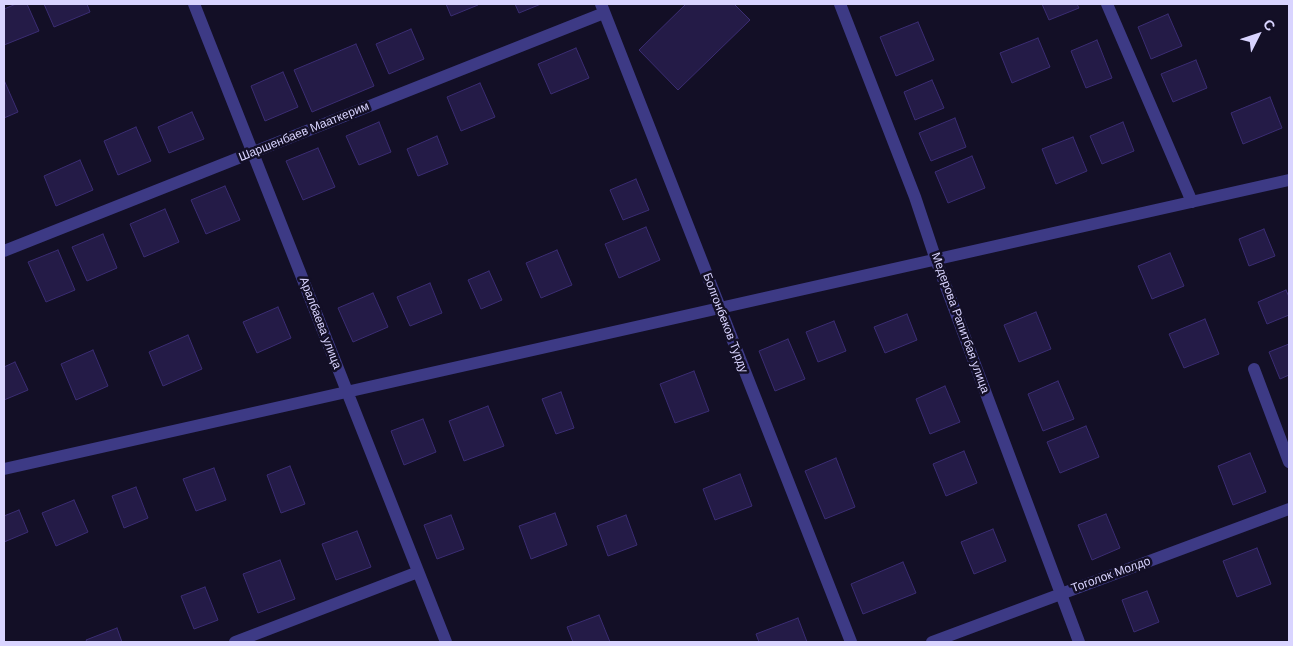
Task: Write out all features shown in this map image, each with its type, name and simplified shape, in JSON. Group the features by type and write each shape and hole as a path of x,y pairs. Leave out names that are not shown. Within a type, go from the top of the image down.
{"street":[{"name":"Аралбаева улица","path":"194,4 446,642"},
{"name":"Медерова Рапитбая улица","path":"840,4 915,197 936,260 1079,642"},
{"path":"1107,4 1192,202"},
{"name":"Шаршенбаев Мааткерим","path":"4,250 253,152 603,8"},
{"name":"Болгонбеков Турду","path":"603,8 719,309 851,642"},
{"path":"4,469 1289,180"},
{"path":"1254,369 1289,462"},
{"name":"Тоголок Молдо","path":"932,642 1289,509"},
{"path":"235,642 418,572"}],"building":[{"path":"16,4 27,4 39,31 4,45 4,9"},
{"path":"44,4 87,4 90,12 54,27"},
{"path":"446,4 477,4 478,5 451,16"},
{"path":"515,4 541,4 519,13"},
{"path":"686,4 734,4 750,20 678,90 639,50"},
{"path":"1042,4 1077,4 1079,8 1049,20"},
{"path":"1168,14 1182,46 1151,59 1138,27"},
{"path":"918,22 934,60 896,76 880,37"},
{"path":"411,29 424,59 389,74 376,44"},
{"path":"1038,38 1050,67 1012,83 1000,53"},
{"path":"1097,40 1112,78 1086,88 1071,51"},
{"path":"356,44 374,86 312,112 294,70"},
{"path":"576,48 589,78 551,94 538,64"},
{"path":"1196,60 1207,88 1173,102 1161,74"},
{"path":"283,72 298,107 265,121 251,86"},
{"path":"4,80 18,112 4,118"},
{"path":"932,80 944,108 915,120 904,92"},
{"path":"480,83 495,117 461,131 447,97"},
{"path":"1270,97 1282,128 1243,144 1231,113"},
{"path":"192,112 204,139 169,153 158,127"},
{"path":"955,118 966,147 931,161 919,133"},
{"path":"379,122 391,152 359,165 346,136"},
{"path":"1123,122 1134,151 1102,164 1090,136"},
{"path":"136,127 151,161 118,175 104,141"},
{"path":"437,136 448,164 418,176 407,149"},
{"path":"1073,137 1087,171 1056,184 1042,149"},
{"path":"318,148 335,187 303,200 286,161"},
{"path":"972,156 985,188 948,203 935,172"},
{"path":"80,160 93,190 56,206 44,176"},
{"path":"636,179 649,210 623,220 610,190"},
{"path":"225,186 240,220 206,234 191,200"},
{"path":"165,209 179,242 144,257 130,224"},
{"path":"646,227 660,260 619,278 605,244"},
{"path":"1264,229 1275,256 1249,266 1239,239"},
{"path":"103,234 117,268 87,281 72,247"},
{"path":"58,250 75,290 46,302 28,262"},
{"path":"557,250 572,285 541,298 526,263"},
{"path":"1170,253 1184,286 1152,299 1138,266"},
{"path":"489,271 502,300 481,309 468,280"},
{"path":"430,283 442,313 410,326 397,297"},
{"path":"1286,290 1289,297 1289,315 1267,324 1258,302"},
{"path":"373,293 388,327 353,342 338,308"},
{"path":"278,307 291,338 257,353 243,322"},
{"path":"1036,312 1051,349 1019,362 1004,325"},
{"path":"907,314 917,340 885,353 874,327"},
{"path":"1205,319 1219,354 1184,368 1169,334"},
{"path":"834,321 846,351 818,362 806,332"},
{"path":"188,335 202,369 163,386 149,352"},
{"path":"788,339 805,379 775,391 759,351"},
{"path":"1289,344 1289,375 1280,379 1269,352"},
{"path":"93,350 108,386 76,400 61,364"},
{"path":"15,362 28,390 4,400 4,367"},
{"path":"694,371 709,411 675,423 660,384"},
{"path":"1058,381 1074,419 1043,431 1028,394"},
{"path":"945,386 960,422 930,434 916,399"},
{"path":"561,392 574,428 556,434 542,399"},
{"path":"488,406 504,446 464,461 449,421"},
{"path":"423,419 436,452 404,465 391,431"},
{"path":"1086,426 1099,457 1060,473 1047,442"},
{"path":"964,451 977,483 946,496 933,464"},
{"path":"1250,453 1266,492 1233,505 1218,466"},
{"path":"836,458 855,507 825,519 805,471"},
{"path":"290,466 305,504 281,513 267,475"},
{"path":"214,468 226,500 196,511 183,479"},
{"path":"740,474 752,506 715,520 703,489"},
{"path":"136,487 148,518 124,528 112,496"},
{"path":"74,500 88,532 56,546 42,513"},
{"path":"19,510 28,532 4,542 4,516"},
{"path":"555,513 567,545 531,559 519,526"},
{"path":"1106,514 1120,548 1092,560 1078,525"},
{"path":"451,515 464,549 437,559 424,525"},
{"path":"626,515 637,545 608,556 597,526"},
{"path":"993,529 1006,561 974,574 961,542"},
{"path":"357,531 371,567 336,580 322,544"},
{"path":"1257,548 1271,584 1237,597 1223,561"},
{"path":"280,560 295,599 258,613 243,574"},
{"path":"903,562 916,593 863,614 851,584"},
{"path":"205,587 218,620 194,629 181,596"},
{"path":"1147,591 1159,622 1134,632 1122,600"},
{"path":"599,615 610,642 573,642 567,627"},
{"path":"798,618 807,642 759,642 756,634"},
{"path":"117,628 122,642 87,642 86,640"}]}
